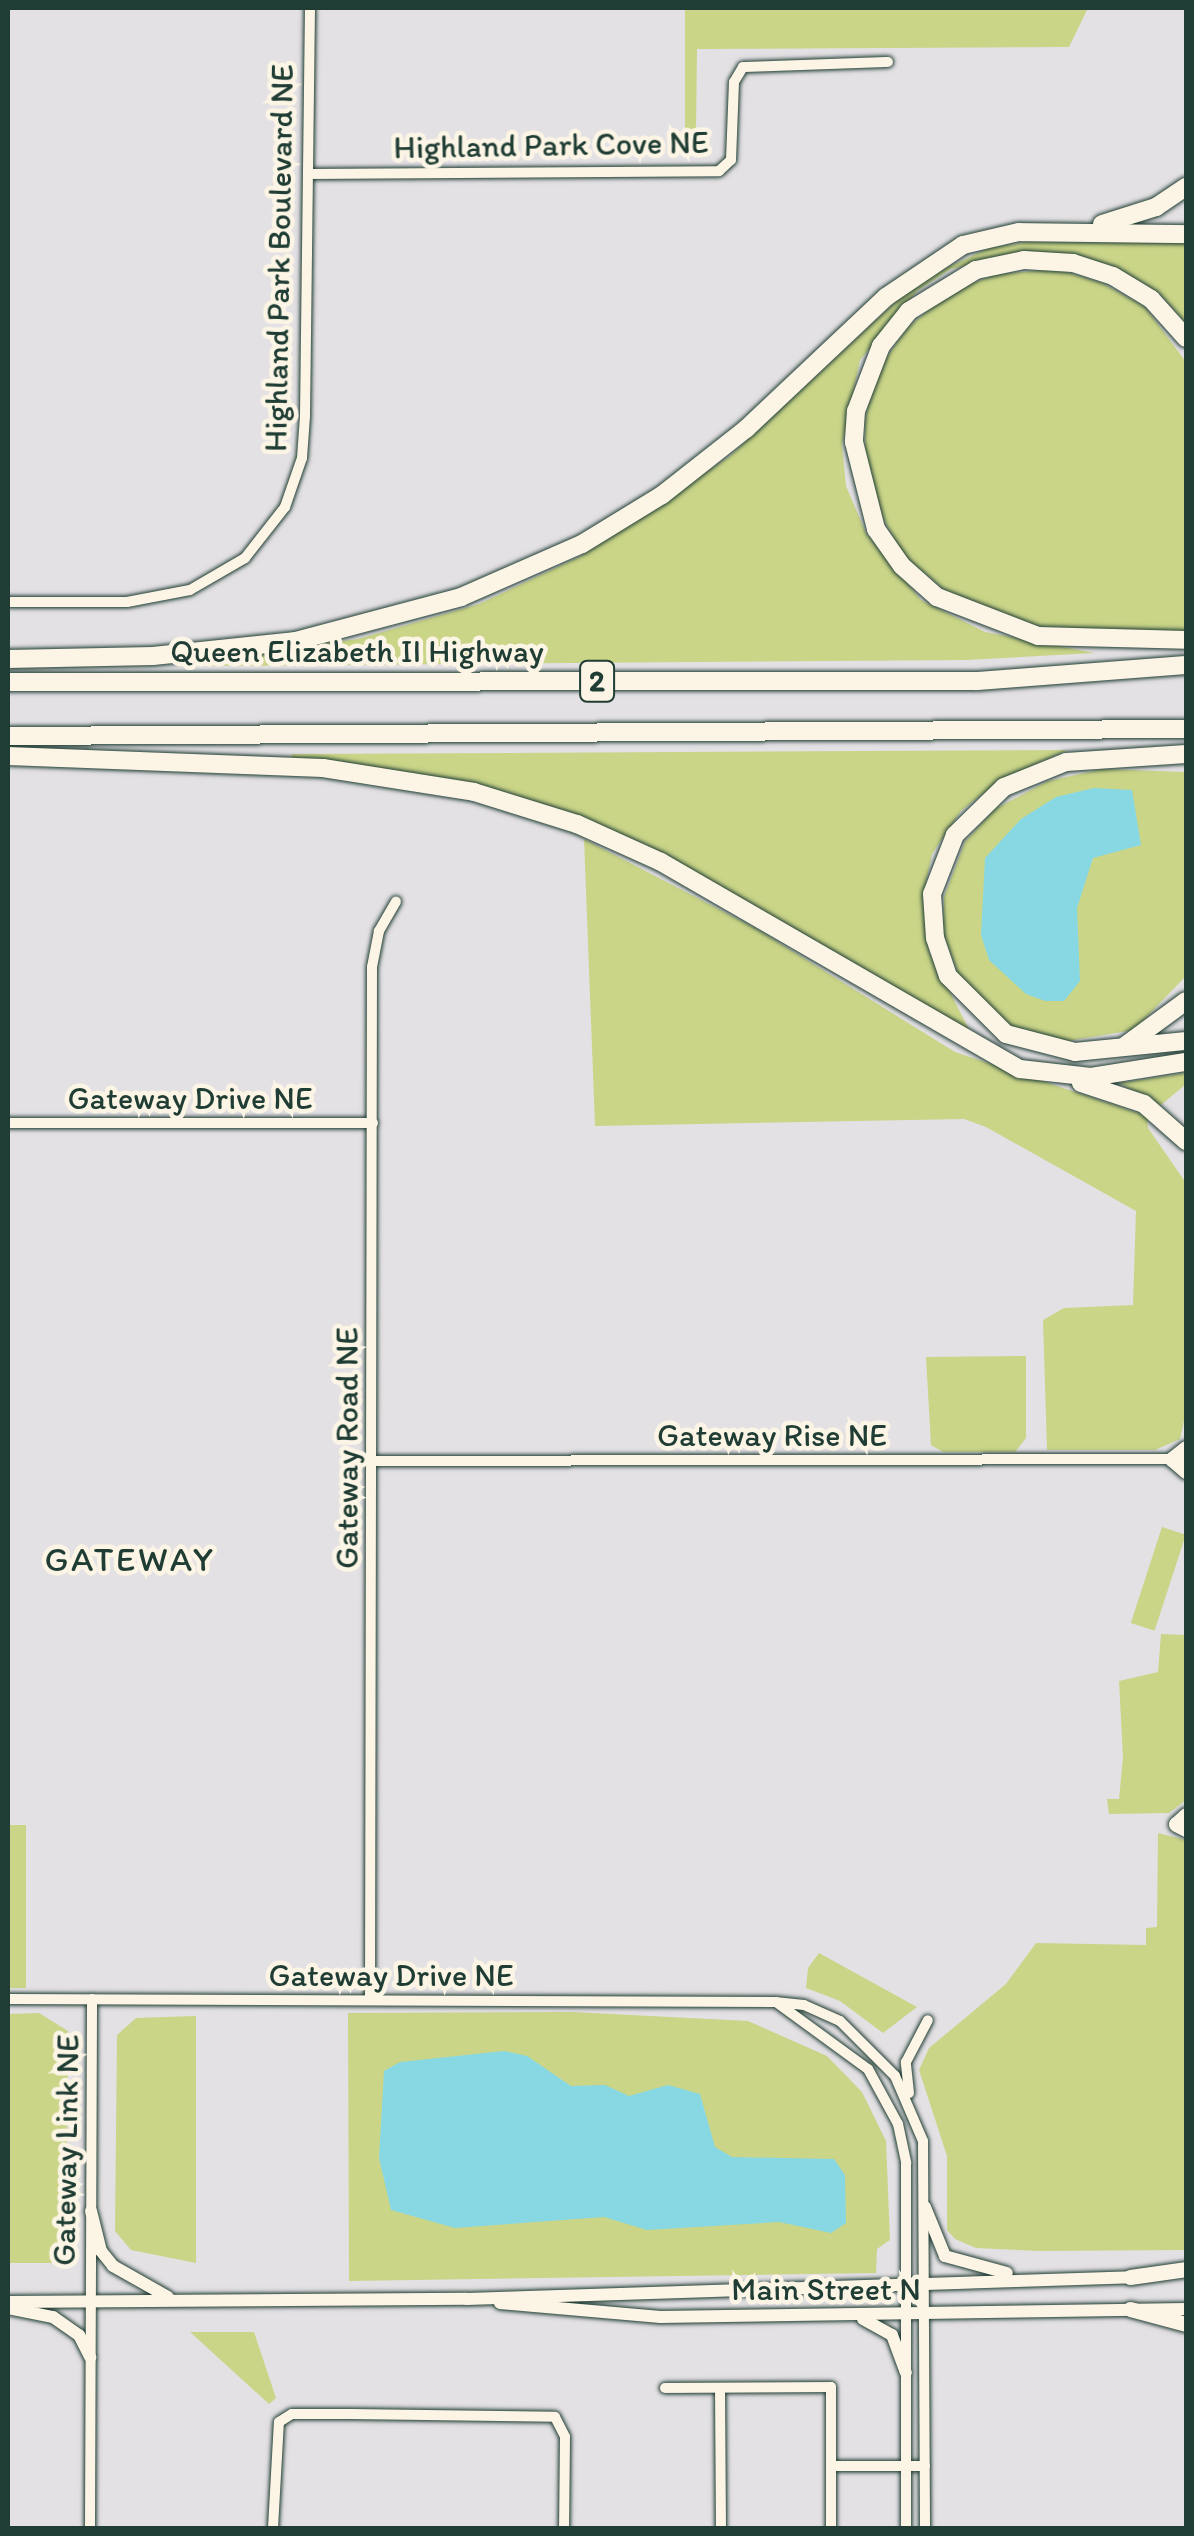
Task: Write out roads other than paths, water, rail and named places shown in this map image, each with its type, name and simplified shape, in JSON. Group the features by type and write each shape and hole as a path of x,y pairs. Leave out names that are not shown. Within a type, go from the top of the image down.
{"highway":[{"path":"8,659 153,656 296,641 425,609 534,568 662,495 746,430 921,269 985,238 1126,219 1186,187"},
{"path":"1057,230 1186,234"},
{"path":"1186,338 1151,299 1113,276 1073,264 1024,260 976,270 909,311 881,346 856,411 854,442 876,528 902,566 937,597 1038,636 1186,640"},
{"name":"Queen Elizabeth II Highway","path":"8,682 978,681 1186,666"},
{"name":"2","path":"8,736 1186,729"},
{"path":"1186,754 1066,762 1022,777 965,822 935,879 938,948 948,976 981,1015 1039,1046 1122,1048 1186,1041"},
{"path":"8,756 323,768 432,782 522,806 661,862 1000,1060 1144,1104 1186,1141"},
{"path":"1122,1048 1186,1001"},
{"path":"1061,1077 1186,1062"}],"main road":[{"path":"1186,1448 1172,1459 1186,1471"},
{"path":"1186,1815 1176,1824 1186,1828"},
{"path":"1130,2277 1186,2269"},
{"path":"1130,2309 1186,2324"}],"street":[{"name":"Highland Park Boulevard NE","path":"8,602 127,602 190,590 245,558 285,506 304,438 310,8"},
{"name":"Highland Park Cove NE","path":"308,174 719,171 731,160 734,82 743,68 888,62"},
{"name":"Gateway Road NE","path":"370,2000 372,966 379,931 396,901"},
{"name":"Gateway Drive NE","path":"8,1123 373,1123"},
{"name":"Gateway Rise NE","path":"372,1461 1172,1459"},
{"name":"Gateway Drive NE","path":"8,1999 775,2002 804,2005 861,2036 912,2104 923,2141 926,2528"},
{"name":"Gateway Link NE","path":"90,2528 92,1999"},
{"path":"775,2002 848,2051 887,2098 906,2163 906,2528"},
{"path":"912,2104 906,2062 928,2020"},
{"path":"926,2207 939,2246 954,2261 1048,2278"},
{"path":"91,2211 101,2251 113,2266 170,2298"},
{"name":"Main Street N","path":"8,2305 170,2298 468,2299 925,2281 1186,2277"},
{"name":"Main Street N","path":"468,2299 628,2316 926,2316 1186,2309"},
{"path":"8,2305 53,2317 79,2335 90,2358"},
{"path":"856,2316 892,2335 906,2373"},
{"path":"665,2388 831,2387 831,2528"},
{"path":"720,2388 721,2528"},
{"path":"272,2528 274,2434 284,2417 548,2414 564,2429 564,2528"},
{"path":"831,2466 925,2466"}],"water":[{"path":"1094,788 1132,790 1141,845 1093,858 1077,908 1080,981 1064,1001 1045,1001 1026,994 989,960 981,935 985,858 1021,819 1056,797"},
{"path":"504,2051 527,2056 571,2086 605,2085 629,2096 668,2085 700,2094 715,2147 732,2157 834,2159 845,2175 846,2223 831,2233 779,2222 647,2230 604,2217 455,2228 391,2210 379,2158 384,2071 400,2062"}],"district":[{"name":"GATEWAY","path":"130,1559"}]}
